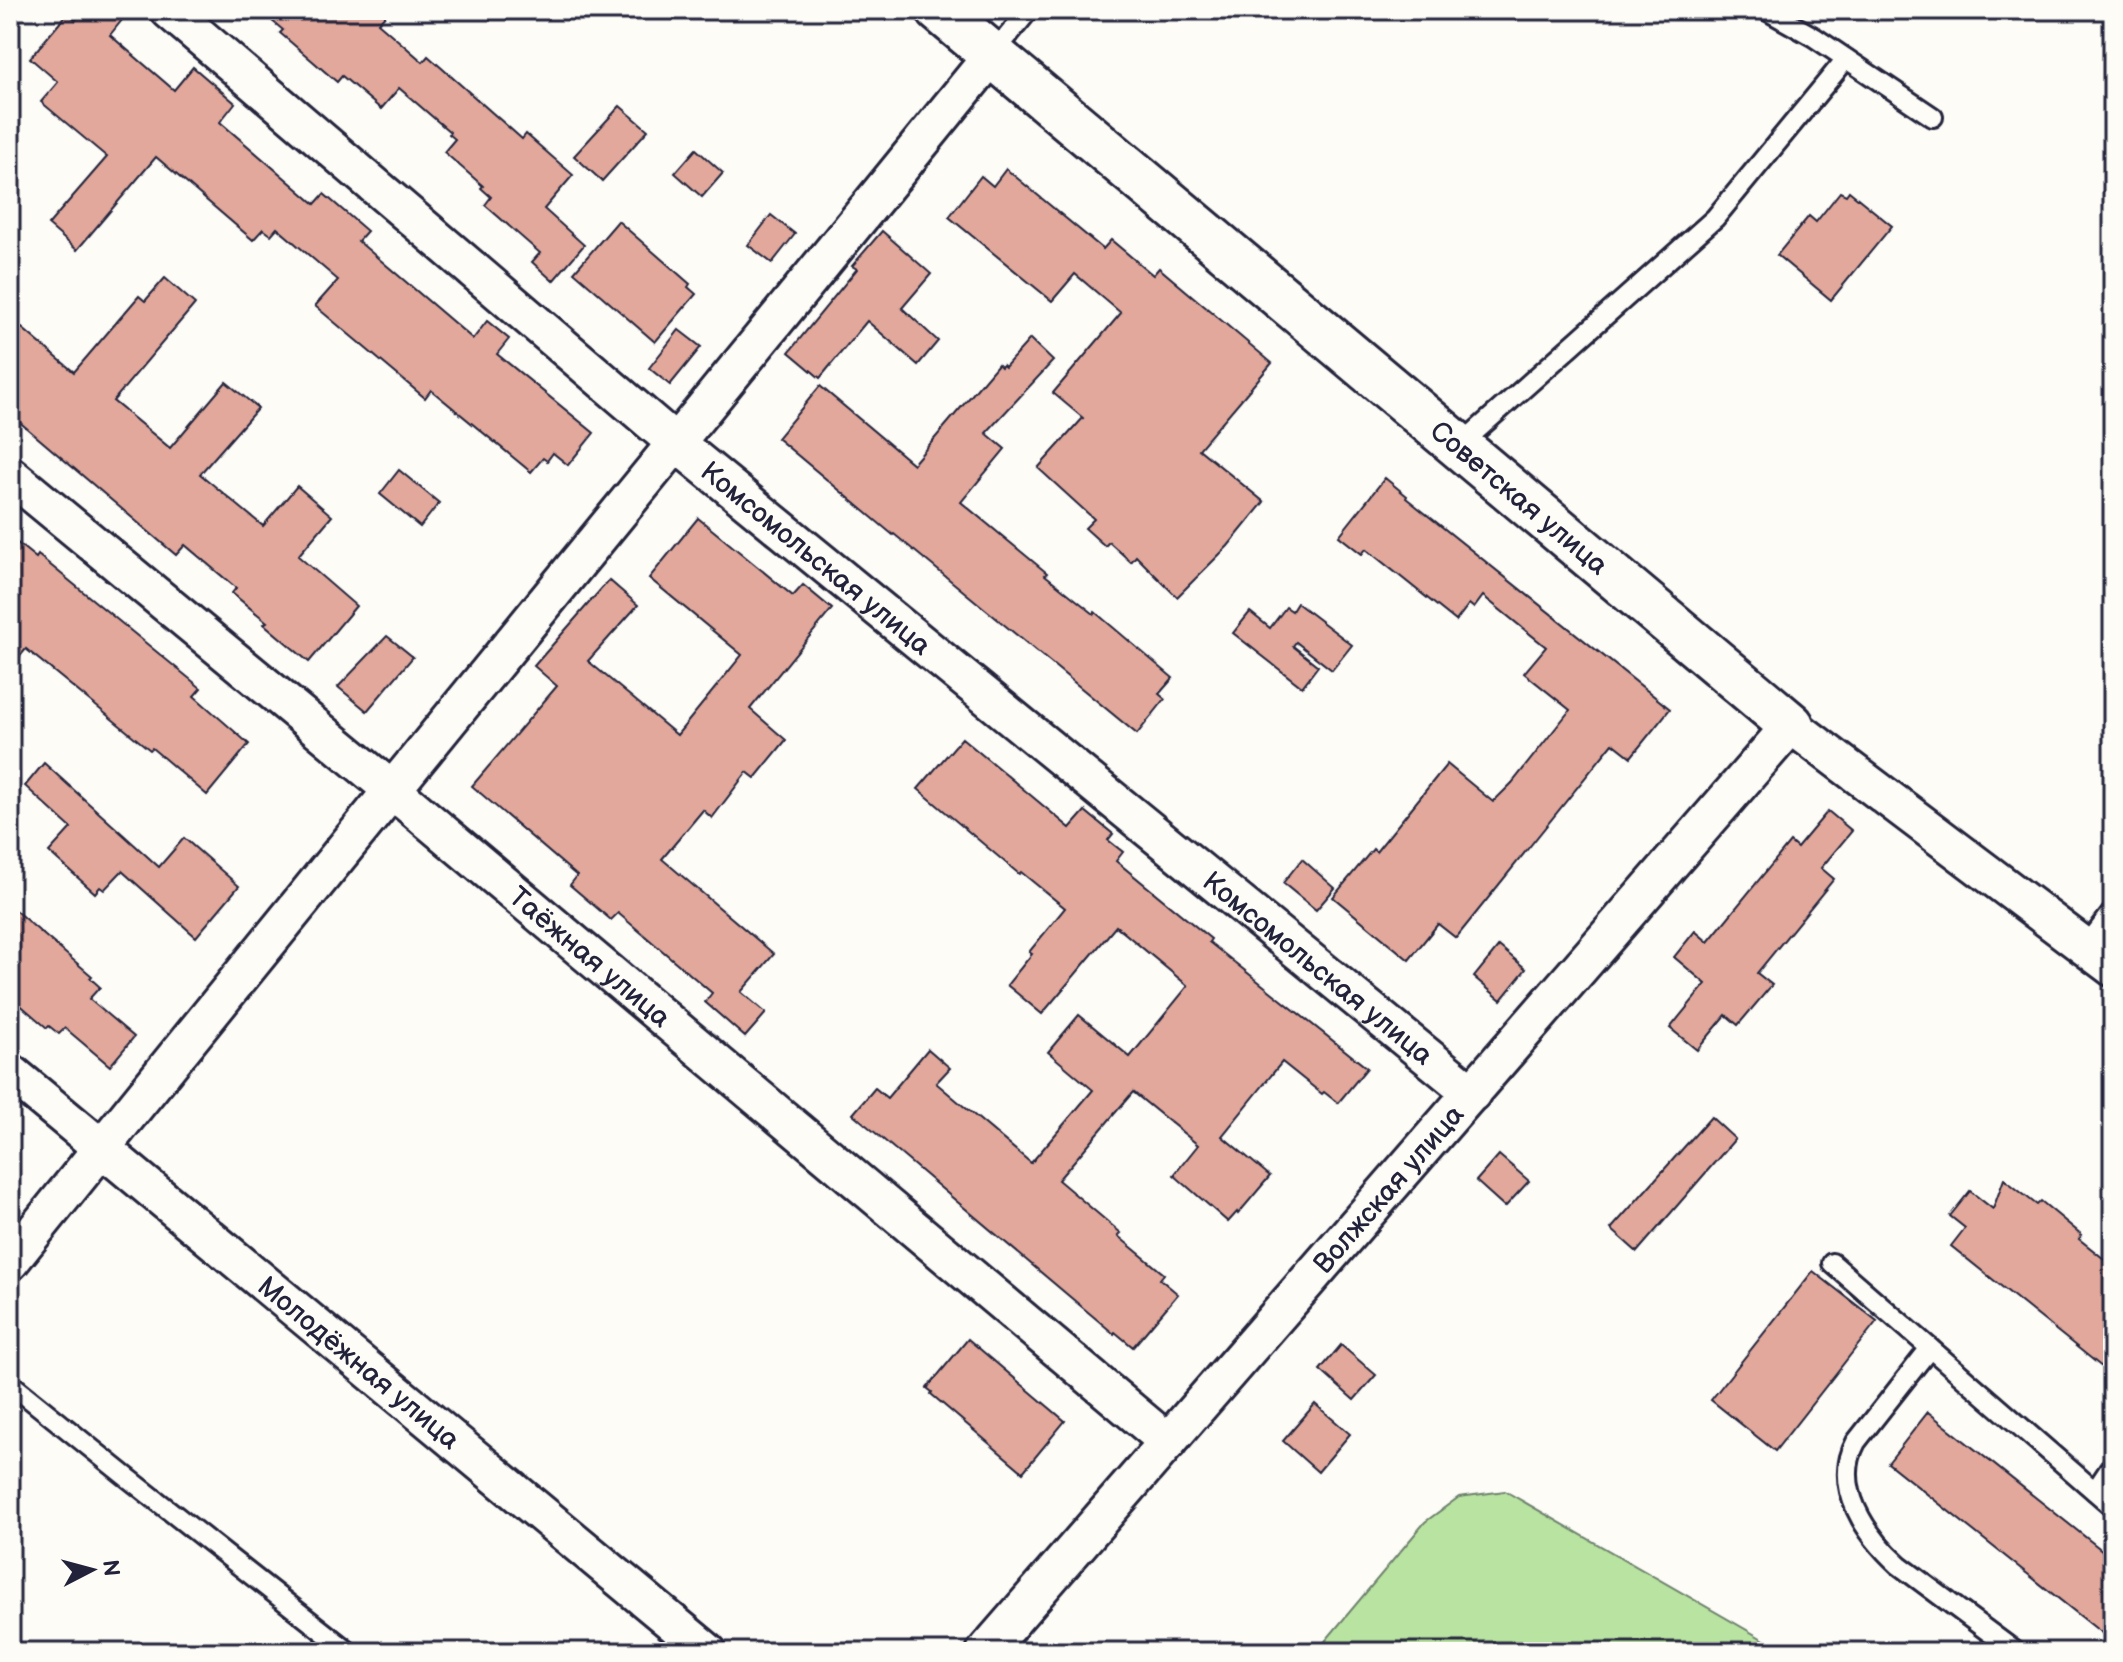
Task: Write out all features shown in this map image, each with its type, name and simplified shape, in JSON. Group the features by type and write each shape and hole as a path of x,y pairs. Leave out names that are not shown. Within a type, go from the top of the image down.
{"street":[{"name":"Комсомольская улица","path":"169,10 677,444 1472,1093"},
{"name":"Советская улица","path":"939,10 1791,725 2099,958"},
{"path":"10,1262 993,54"},
{"name":"Таёжная улица","path":"10,475 392,790 1168,1442"},
{"name":"Волжская улица","path":"985,1652 1791,725"},
{"name":"Молодёжная улица","path":"10,1072 708,1652"}],"lane":[{"path":"993,54 1029,10"},
{"path":"1766,10 1806,32 1933,117"},
{"path":"1459,446 1715,218 1846,59"},
{"path":"2099,958 2113,911"},
{"path":"1832,1263 2113,1507"},
{"path":"1930,1348 1856,1442 1849,1454 1848,1485 1861,1521 1884,1552 2016,1652"},
{"path":"10,1383 349,1652"},
{"path":"2095,1491 2113,1464"}],"green space":[{"path":"1505,1491 1785,1652 1316,1652 1425,1522 1459,1497"}],"building":[{"path":"84,10 130,10 110,35 174,90 193,67 235,103 220,122 315,204 324,194 367,231 358,241 473,339 487,321 509,339 497,354 594,433 568,465 553,453 547,461 543,458 531,472 431,390 425,398 315,306 338,280 277,228 271,235 263,229 253,240 156,157 77,250 48,225 107,157 41,102 58,82 30,58 68,13 76,20"},
{"path":"259,10 390,10 378,23 423,62 428,56 522,139 526,134 573,175 544,209 584,245 553,281 532,262 540,253 485,205 491,197 481,188 483,186 444,152 455,139 450,132 399,88 381,109 342,76 337,82 280,33 283,30"},
{"path":"620,106 648,130 602,181 574,156"},
{"path":"696,149 723,173 702,197 675,173"},
{"path":"1006,169 1103,249 1111,240 1153,275 1159,268 1272,363 1199,449 1264,502 1228,546 1177,597 1136,556 1131,562 1109,542 1105,546 1085,528 1094,519 1038,468 1083,418 1053,393 1121,313 1075,274 1052,301 949,217 981,176 993,186"},
{"path":"1849,191 1892,226 1831,300 1777,255 1809,216 1816,222 1840,192 1846,195"},
{"path":"771,215 795,234 772,263 748,245"},
{"path":"618,221 690,284 688,287 696,294 655,342 574,272"},
{"path":"882,231 931,274 902,308 938,341 918,365 867,321 820,378 789,352 857,269 852,266"},
{"path":"165,278 195,304 113,401 170,448 226,382 258,408 200,474 263,526 297,486 332,516 298,556 356,606 309,662 232,593 236,588 185,545 176,555 10,414 10,318 74,372 139,296 145,301"},
{"path":"679,330 701,347 670,385 649,368"},
{"path":"1030,339 1053,361 986,433 1005,449 961,502 1047,573 1045,575 1095,612 1173,678 1159,694 1165,699 1137,734 777,438 820,386 913,464 998,364 1005,367"},
{"path":"399,470 439,503 420,527 380,494"},
{"path":"1385,478 1670,709 1631,757 1613,743 1456,938 1438,924 1409,960 1333,897 1373,849 1376,852 1447,764 1493,802 1570,710 1524,673 1546,647 1483,596 1474,608 1469,604 1456,621 1366,549 1362,554 1339,536"},
{"path":"698,518 793,596 803,585 832,609 750,709 786,740 755,778 747,772 712,818 703,810 662,859 774,954 741,992 766,1013 745,1037 705,1002 712,993 618,913 611,920 570,885 577,876 472,786 557,686 534,666 609,580 638,605 588,661 677,735 742,655 649,578"},
{"path":"10,537 36,558 38,555 201,688 194,696 249,744 207,795 26,649 10,668"},
{"path":"1297,603 1352,645 1332,670 1296,642 1293,646 1318,666 1302,687 1233,633 1250,612 1270,628 1286,607 1292,611"},
{"path":"387,636 413,657 367,711 338,687"},
{"path":"962,738 1070,828 1085,811 1113,834 1108,840 1123,852 1116,861 1211,939 1209,942 1367,1068 1338,1103 1282,1062 1222,1136 1270,1176 1228,1222 1174,1175 1198,1145 1133,1092 1058,1180 1121,1233 1118,1236 1164,1274 1160,1279 1178,1294 1133,1347 853,1114 875,1088 887,1098 928,1049 950,1068 936,1083 1031,1163 1093,1090 1048,1052 1079,1015 1130,1057 1188,986 1116,926 1042,1014 1007,985 1065,908 1021,872 1019,874 918,789"},
{"path":"44,763 159,867 184,838 239,886 196,937 122,871 104,890 100,887 95,893 49,852 71,828 25,786"},
{"path":"1828,811 1852,831 1821,868 1834,879 1757,973 1772,985 1738,1025 1726,1015 1697,1050 1670,1028 1706,984 1674,957 1695,931 1708,942 1790,842 1797,848"},
{"path":"1302,859 1335,888 1316,910 1283,883"},
{"path":"10,906 92,976 90,978 100,987 89,999 134,1037 110,1066 65,1028 59,1034 49,1026 47,1028 10,996"},
{"path":"1499,946 1526,969 1501,1000 1474,977"},
{"path":"1711,1117 1735,1139 1637,1252 1611,1229"},
{"path":"1499,1155 1529,1181 1505,1207 1476,1181"},
{"path":"2004,1179 2037,1205 2041,1201 2082,1235 2079,1239 2113,1266 2113,1376 1951,1246 1965,1228 1950,1216 1970,1191 1993,1209"},
{"path":"1813,1271 1877,1321 1775,1451 1711,1400"},
{"path":"968,1339 1065,1421 1023,1472 927,1388"},
{"path":"1341,1345 1376,1375 1354,1400 1320,1370"},
{"path":"1315,1404 1350,1434 1318,1472 1283,1441"},
{"path":"1928,1412 2113,1559 2113,1642 1888,1463"}]}
